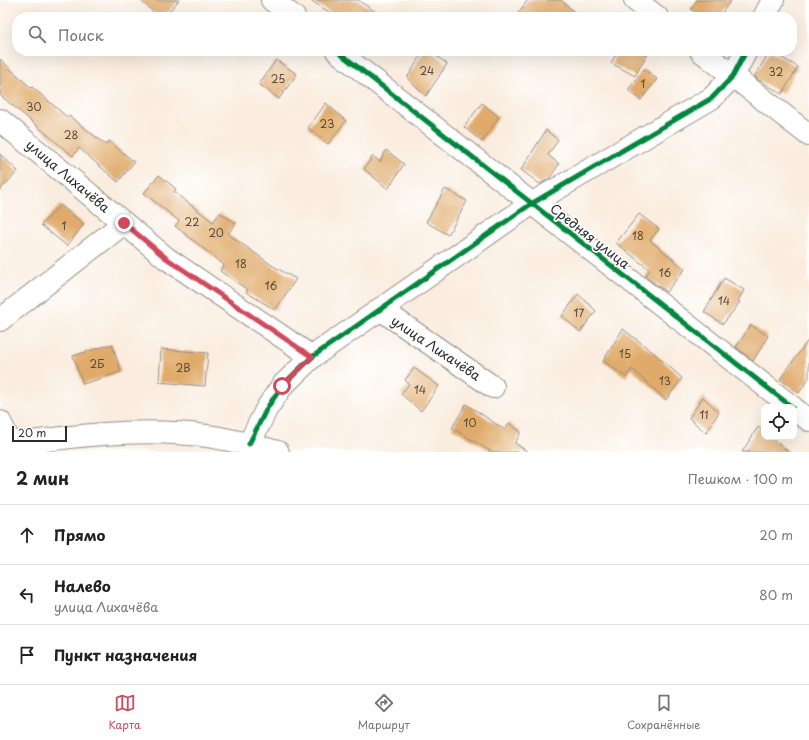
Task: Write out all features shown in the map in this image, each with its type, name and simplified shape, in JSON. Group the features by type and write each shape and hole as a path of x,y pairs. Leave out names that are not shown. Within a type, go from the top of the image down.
{"street":[{"path":"272,0 288,12"},
{"path":"635,0 651,12"},
{"path":"766,12 772,0"},
{"name":"Средняя улица","path":"343,56 788,404"},
{"path":"707,56 809,135"},
{"path":"249,444 267,408 282,386 312,357 532,204 712,98 733,76 743,56"},
{"name":"улица Лихачёва","path":"0,120 166,258 312,357"},
{"path":"0,320 124,223"},
{"name":"улица Лихачёва","path":"380,310 493,387"},
{"name":"Средняя улица","path":"797,411 809,420"},
{"path":"0,422 9,448 108,434 159,432 207,436 249,444 278,452"}],"building":[{"path":"140,0 179,0 168,12 153,12"},
{"path":"310,0 358,0 376,12 329,12"},
{"path":"528,0 561,0 574,12 519,12"},
{"path":"697,0 731,0 723,12 695,12 691,9"},
{"path":"421,56 437,56 447,64 426,96 407,78"},
{"path":"615,56 646,56 635,76 611,63"},
{"path":"767,56 779,56 798,67 782,94 754,77"},
{"path":"0,59 31,88 32,87 67,117 68,115 106,145 109,141 134,162 118,182 79,148 73,156 0,95"},
{"path":"276,60 297,74 279,99 259,84"},
{"path":"644,69 657,79 641,100 628,90"},
{"path":"326,103 346,121 328,144 308,128"},
{"path":"482,103 499,117 482,142 464,127"},
{"path":"546,130 558,140 548,155 559,164 549,179 540,184 521,170"},
{"path":"386,150 404,164 388,189 364,169 373,156 380,162"},
{"path":"0,154 18,171 0,190"},
{"path":"159,175 176,189 174,192 213,222 220,213 236,223 228,234 273,266 296,279 275,310 246,292 248,290 220,271 224,265 175,226 179,221 144,193"},
{"path":"445,189 467,201 448,235 426,222"},
{"path":"60,205 84,224 67,246 41,225"},
{"path":"639,214 659,229 650,240 685,269 666,292 645,276 650,270 616,243"},
{"path":"724,278 744,290 738,301 740,302 723,324 704,312"},
{"path":"578,294 596,311 580,332 562,316"},
{"path":"751,325 768,336 753,361 736,347"},
{"path":"623,329 654,353 682,378 666,400 632,369 626,377 603,361"},
{"path":"809,339 809,378 799,393 780,379"},
{"path":"112,344 121,372 83,384 73,356"},
{"path":"161,349 208,353 205,386 159,382"},
{"path":"414,368 439,386 421,411 401,394 409,384 405,380"},
{"path":"703,397 719,412 706,433 689,418"},
{"path":"466,404 505,430 509,423 521,432 515,443 528,452 492,452 452,428"},
{"path":"758,427 761,429 761,440 775,440 789,452 742,452"}],"cycle path":[{"path":"343,56 788,404"},
{"path":"249,444 267,408 282,386 312,357 531,204 712,98 733,76 743,56"}],"route":[{"path":"124,223 166,258 312,357 282,386"}]}
